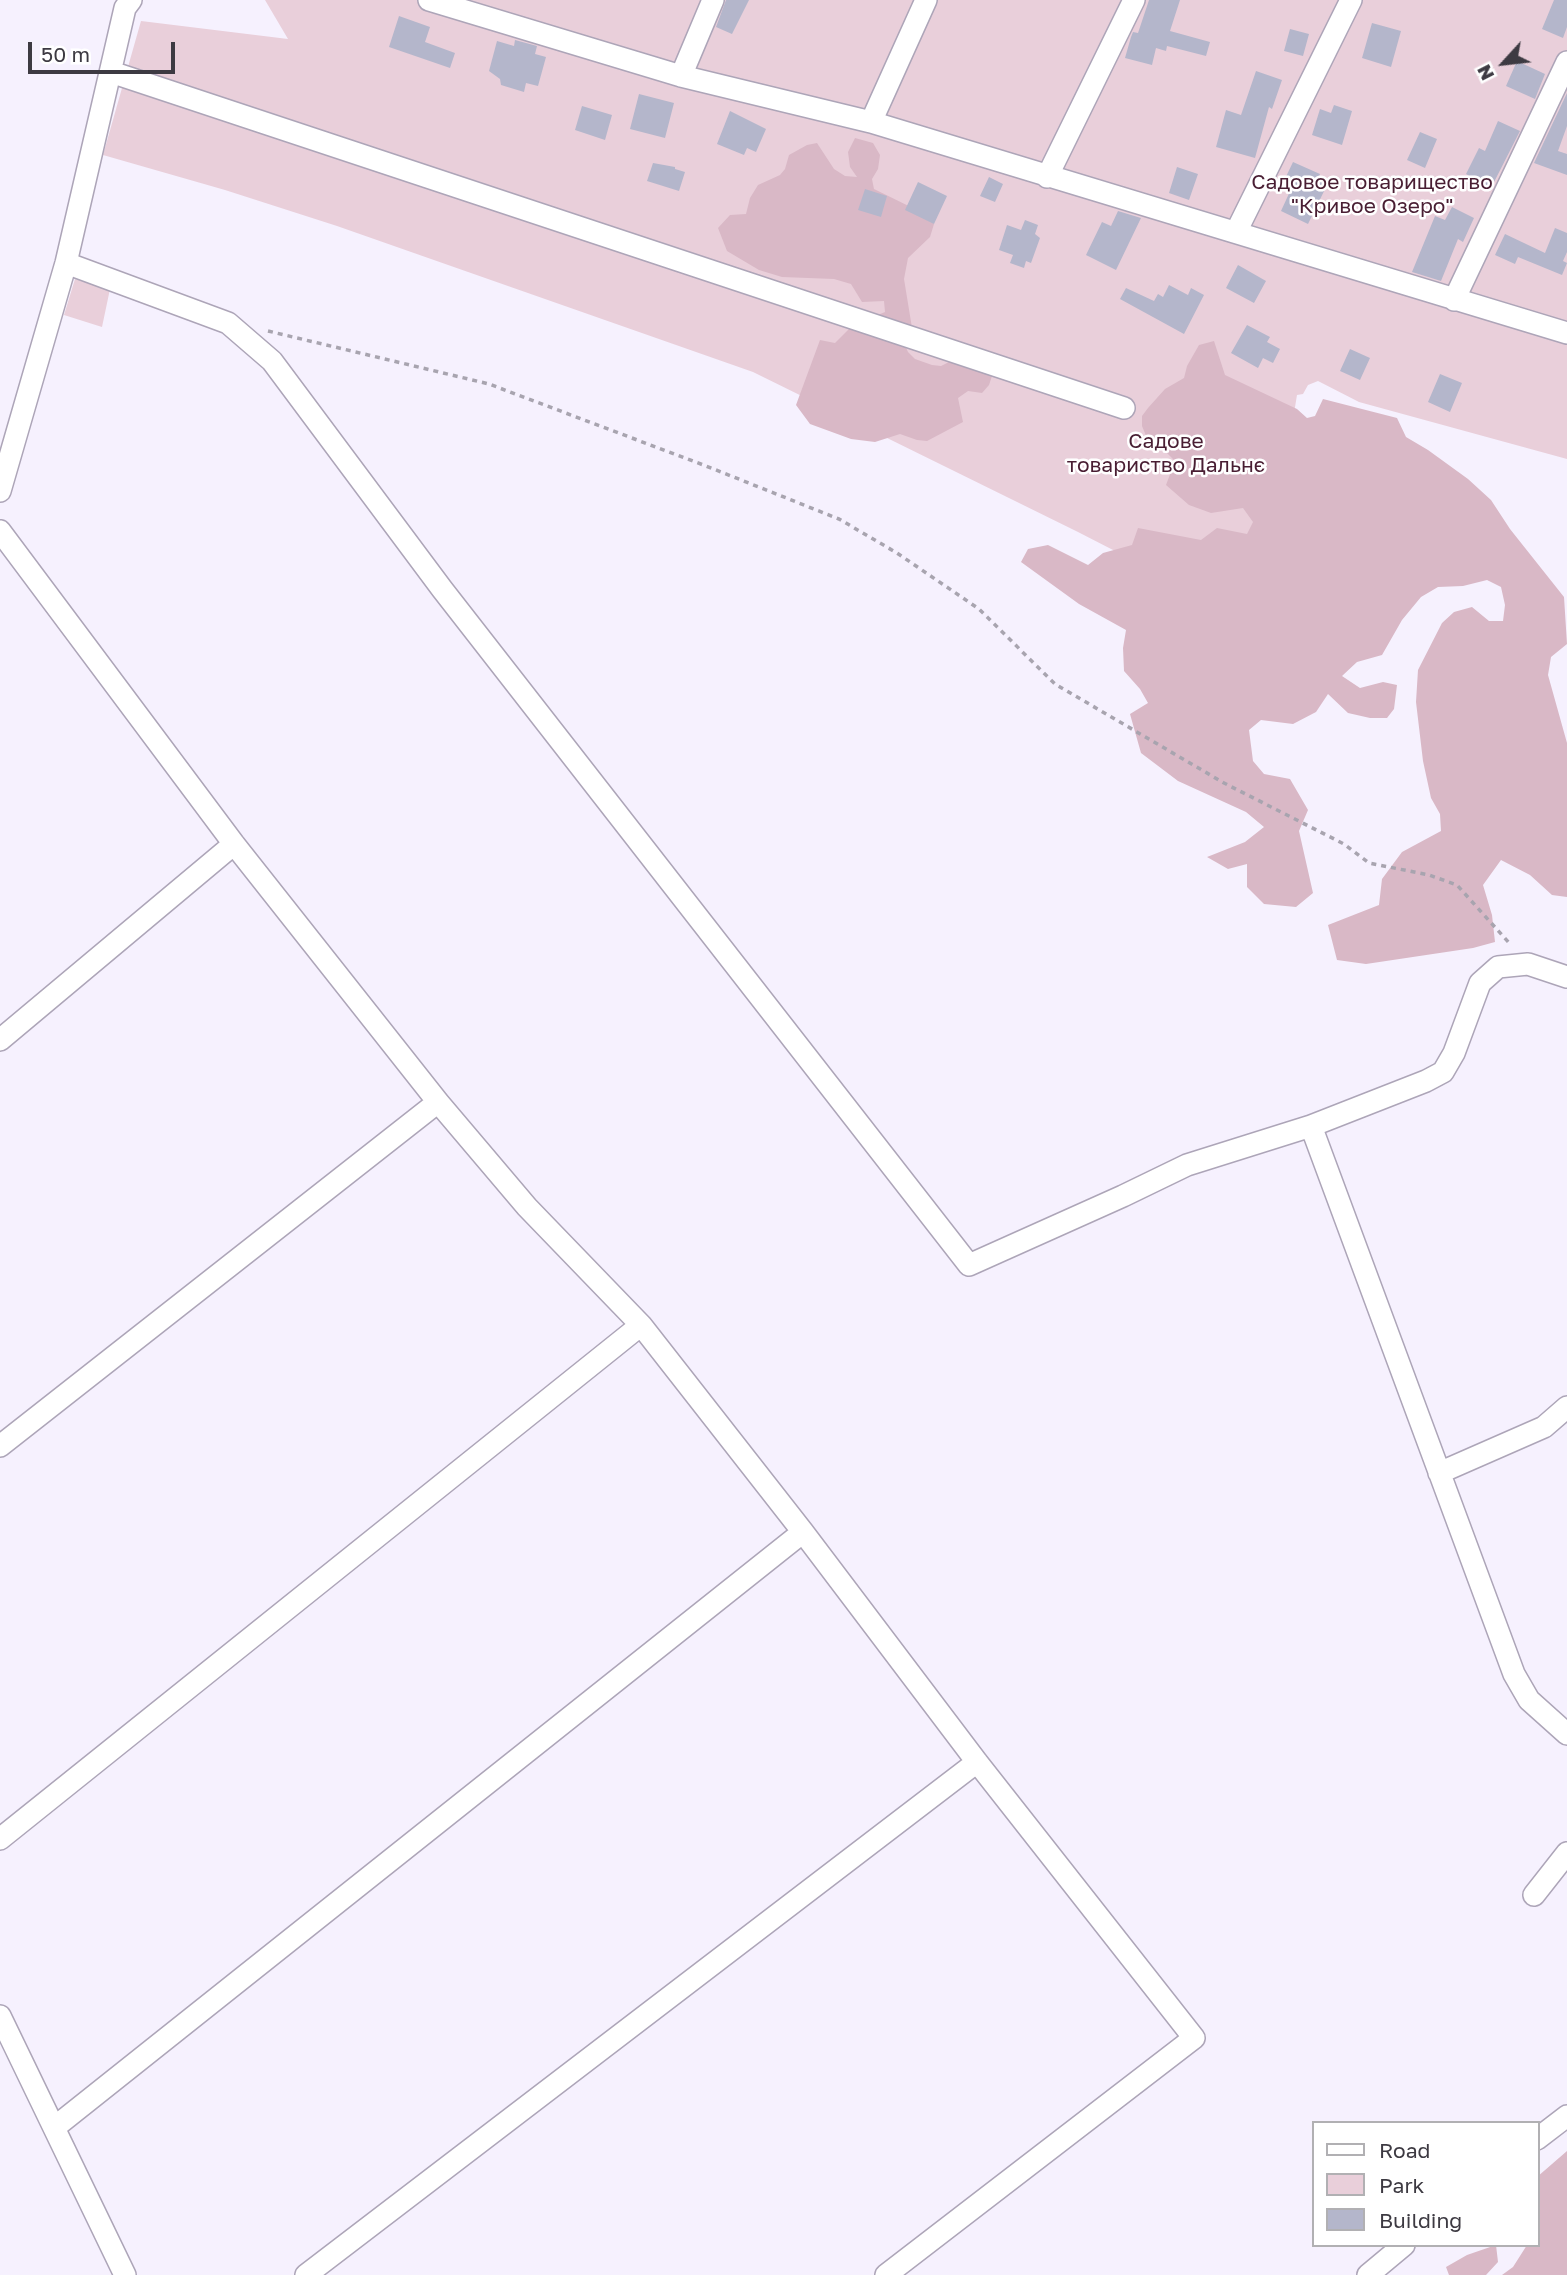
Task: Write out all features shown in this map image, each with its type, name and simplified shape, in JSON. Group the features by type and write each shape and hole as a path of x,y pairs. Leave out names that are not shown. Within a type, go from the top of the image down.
{"street":[{"path":"0,491 66,263 125,8 131,0"},
{"path":"429,0 681,76 871,122 1567,333"},
{"path":"681,76 713,0"},
{"path":"871,122 926,0"},
{"path":"1047,177 1134,0"},
{"path":"1236,232 1351,0"},
{"path":"1454,300 1567,62"},
{"path":"111,72 1124,408"},
{"path":"66,263 228,323 272,361 442,589 969,1265 1187,1165 1311,1126 1443,1072 1454,1053 1479,983 1498,967 1528,964 1567,977"},
{"path":"0,531 234,844 438,1102 527,1207 641,1325 803,1532 977,1762 1194,2038 886,2275"},
{"path":"0,1040 234,844"},
{"path":"0,1446 438,1102"},
{"path":"1311,1126 1514,1674 1529,1700 1567,1734"},
{"path":"0,1839 641,1325"},
{"path":"1439,1472 1544,1427 1567,1407"},
{"path":"55,2127 803,1532"},
{"path":"306,2275 977,1762"},
{"path":"1534,1895 1567,1853"},
{"path":"0,2015 125,2275"},
{"path":"1539,2137 1567,2116"},
{"path":"1368,2275 1402,2247"}],"path":[{"path":"268,331 489,384 839,519 897,552 979,609 1055,684 1117,722 1224,783 1344,844 1369,863 1429,875 1457,885 1528,964"}],"green space":[{"name":"Садовое товарищество \"Кривое Озеро\"","path":"265,0 1567,0 1567,459 1359,402 1318,381 1308,385 1303,394 1297,395 1259,625 1078,532 753,372 337,226 103,155 141,21 288,39"},
{"path":"75,279 110,289 102,327 64,315"}],"shaded area":[{"path":"855,138 873,143 880,155 878,169 872,179 874,189 927,215 934,224 930,237 908,258 904,279 912,328 902,339 908,352 915,359 932,365 941,366 951,361 961,365 989,363 993,373 989,385 982,393 968,391 958,398 963,422 927,441 900,434 875,442 851,439 810,424 796,405 820,340 835,343 852,326 885,312 884,301 862,302 851,284 834,279 782,277 759,270 727,251 718,228 730,215 746,214 750,198 758,185 780,175 789,155 807,145 817,143 834,169 845,176 857,177 850,167 848,152"},
{"path":"1214,341 1225,375 1297,409 1307,418 1315,416 1323,399 1397,418 1406,437 1468,479 1491,500 1510,529 1564,597 1567,644 1551,657 1548,675 1567,743 1567,897 1552,895 1530,875 1501,860 1483,885 1492,915 1495,942 1473,948 1366,964 1337,960 1328,925 1379,905 1382,879 1402,852 1441,831 1440,814 1431,798 1423,761 1416,702 1418,670 1442,623 1454,612 1472,607 1489,621 1503,621 1505,605 1501,587 1487,580 1463,586 1438,587 1421,597 1402,620 1382,655 1357,662 1342,676 1360,688 1383,682 1397,685 1394,709 1387,718 1370,718 1348,713 1328,694 1316,712 1293,724 1261,720 1249,730 1253,761 1264,774 1290,779 1308,810 1299,831 1313,893 1296,907 1264,904 1247,887 1247,864 1228,869 1207,857 1245,842 1264,827 1246,812 1178,781 1141,753 1130,714 1148,703 1124,671 1123,648 1126,630 1079,604 1021,562 1028,549 1048,545 1088,565 1103,553 1132,545 1138,528 1201,540 1217,528 1247,534 1253,522 1243,508 1211,513 1189,505 1166,485 1175,461 1166,452 1149,443 1142,426 1142,416 1148,408 1165,389 1184,378 1187,366 1199,345"},
{"path":"1567,2151 1567,2275 1502,2275 1513,2267 1526,2247 1539,2247 1539,2175"},
{"path":"1496,2247 1498,2262 1486,2275 1449,2275 1446,2267 1467,2255"}],"building":[{"path":"726,0 749,0 732,34 716,27"},
{"path":"1149,0 1180,0 1170,31 1210,42 1206,56 1167,46 1166,51 1156,48 1152,65 1125,58 1133,32 1138,33"},
{"path":"1554,0 1567,0 1567,27 1563,38 1542,29"},
{"path":"399,16 430,27 425,42 455,53 450,68 389,47"},
{"path":"1372,23 1401,31 1391,67 1362,58"},
{"path":"1290,29 1309,34 1303,56 1284,51"},
{"path":"515,40 537,46 535,54 546,57 538,86 526,83 524,92 501,85 500,79 489,71 497,41 514,46"},
{"path":"1517,61 1545,74 1535,99 1506,86"},
{"path":"1256,71 1282,80 1272,109 1269,107 1255,158 1216,147 1226,110 1241,115"},
{"path":"1567,93 1567,126 1558,151 1567,154 1567,175 1534,163"},
{"path":"639,94 674,103 665,138 630,129"},
{"path":"1334,105 1352,111 1342,145 1312,135 1320,109 1331,113"},
{"path":"582,106 612,115 605,140 575,130"},
{"path":"730,111 766,129 756,152 747,148 744,155 717,144"},
{"path":"1498,121 1520,131 1491,188 1466,174 1479,148 1485,151"},
{"path":"1420,132 1437,139 1425,168 1407,160"},
{"path":"1293,162 1320,174 1318,179 1328,183 1308,224 1281,211 1292,187 1283,183"},
{"path":"653,163 675,167 685,172 679,191 647,181"},
{"path":"1177,167 1198,174 1189,200 1169,193"},
{"path":"989,177 1003,184 995,202 980,196"},
{"path":"918,182 947,196 934,224 905,210"},
{"path":"865,189 887,196 881,217 858,210"},
{"path":"1452,207 1474,218 1463,242 1458,239 1441,281 1412,272 1435,216 1445,220"},
{"path":"1118,211 1141,218 1116,270 1086,255 1102,222 1111,226"},
{"path":"1025,220 1038,225 1035,234 1040,238 1031,263 1026,261 1024,268 1010,263 1013,255 999,250 1007,225 1021,230"},
{"path":"1555,228 1567,233 1567,252 1563,261 1567,263 1562,275 1518,257 1515,264 1495,255 1505,234 1545,253"},
{"path":"1238,265 1266,281 1254,303 1226,288"},
{"path":"1169,285 1188,295 1191,288 1204,295 1184,334 1120,299 1126,288 1154,301 1158,294 1163,297"},
{"path":"1247,325 1270,337 1267,342 1280,349 1273,363 1263,358 1258,368 1231,353"},
{"path":"1350,349 1370,358 1360,380 1340,371"},
{"path":"1440,374 1462,383 1450,412 1428,402"}],"park label":[{"name":"Садове товариство Дальнє","path":"1166,453"}]}
